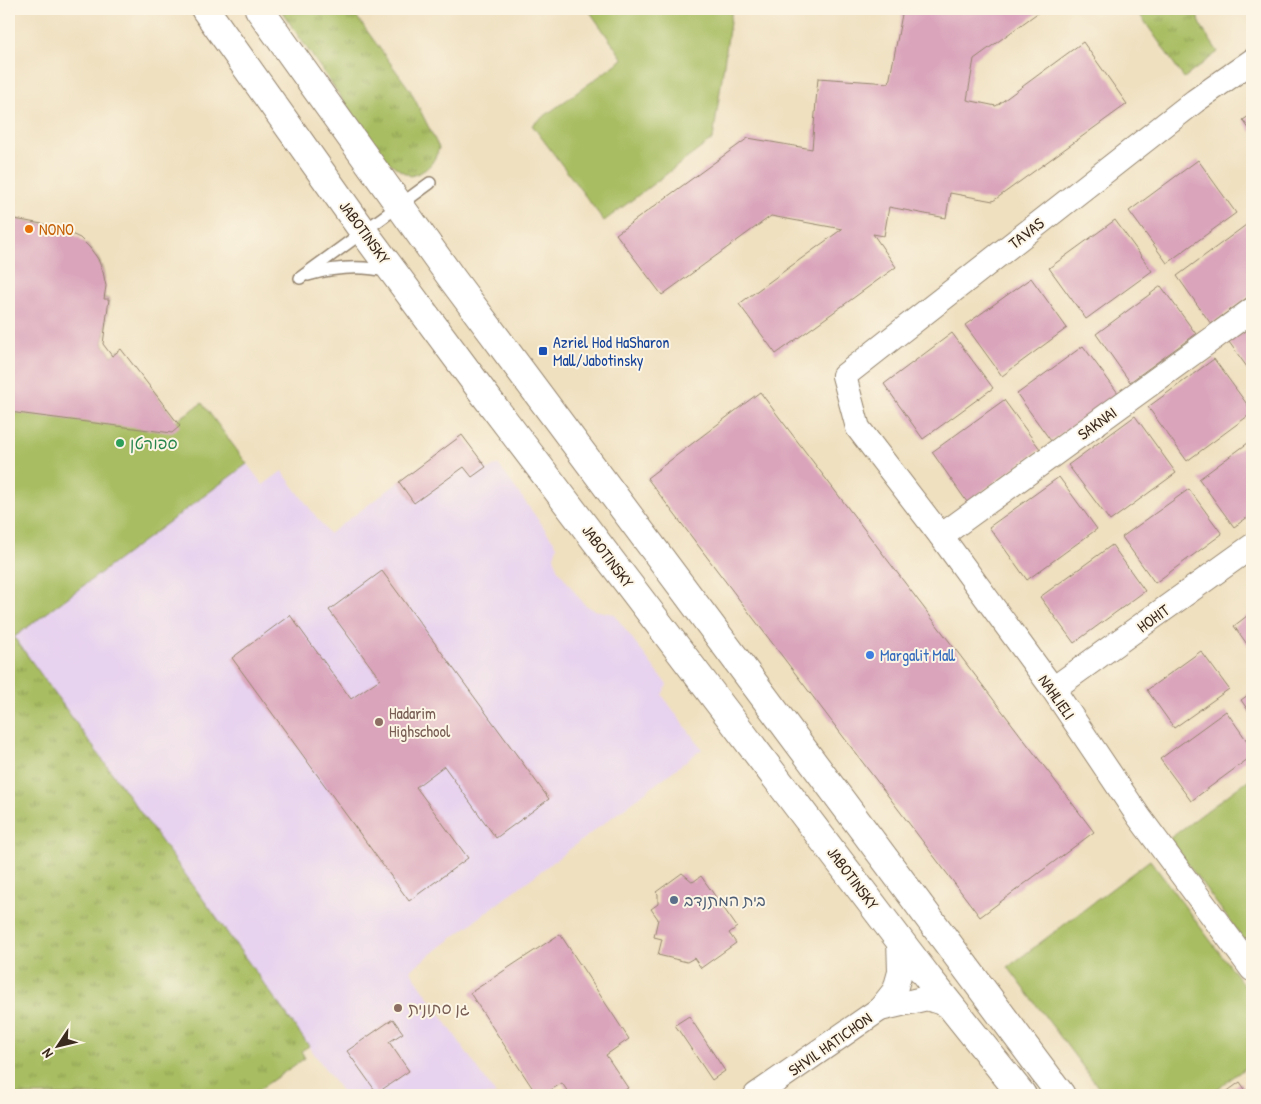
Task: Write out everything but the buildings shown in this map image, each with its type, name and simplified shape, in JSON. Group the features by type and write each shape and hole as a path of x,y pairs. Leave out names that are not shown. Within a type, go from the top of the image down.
{"street":[{"name":"JABOTINSKY","path":"204,9 395,274 950,1006 1022,1095"},
{"path":"259,9 399,206 1062,1095"},
{"name":"TAVAS","path":"858,428 844,376 1195,101 1252,61"},
{"name":"SAKNAI","path":"942,536 1252,310"},
{"name":"NAHLIELI","path":"858,428 942,536 1053,689 1139,817 1252,969"},
{"name":"HOHIT","path":"1053,689 1252,546"},
{"name":"SHVIL HATICHON","path":"768,1092 880,1009 895,990 900,972 899,939"},
{"name":"SHVIL HATICHON","path":"880,1009 927,998 950,1006"}],"lane":[{"path":"395,274 377,269 342,268 326,270 300,278 430,183"}],"shaded area":[{"name":"Hadarim Highschool","path":"462,435 488,470 498,464 557,546 554,556 557,568 584,604 594,610 614,614 667,685 662,695 702,749 410,970 496,1095 344,1095 14,637 247,464 263,485 282,471 329,534"}],"green space":[{"path":"280,9 351,9 410,90 439,148 429,166 411,176 382,157"},
{"path":"588,9 732,9 713,139 604,221 532,125 623,59"},
{"path":"1136,9 1194,9 1204,31 1218,52 1184,78"},
{"name":"ספורטן","path":"9,218 53,226 52,230 76,238 94,252 103,272 104,298 109,299 103,344 112,356 121,349 176,421 202,403 247,464 9,641"},
{"path":"14,637 309,1046 301,1051 305,1058 251,1095 9,1095 9,641"},
{"path":"1252,777 1252,951 1169,839"},
{"path":"1150,860 1252,996 1252,1063 1209,1095 1104,1095 1008,967"}],"place":[{"name":"NONO","path":"29,229"},
{"name":"Azriel Hod HaSharon Mall/Jabotinsky","path":"543,351"},
{"name":"ספורטן","path":"120,443"},
{"name":"Margalit Mall","path":"870,655"},
{"name":"Hadarim Highschool","path":"379,722"},
{"name":"בית המתנדב","path":"674,900"},
{"name":"גן סתונית","path":"398,1008"}]}
